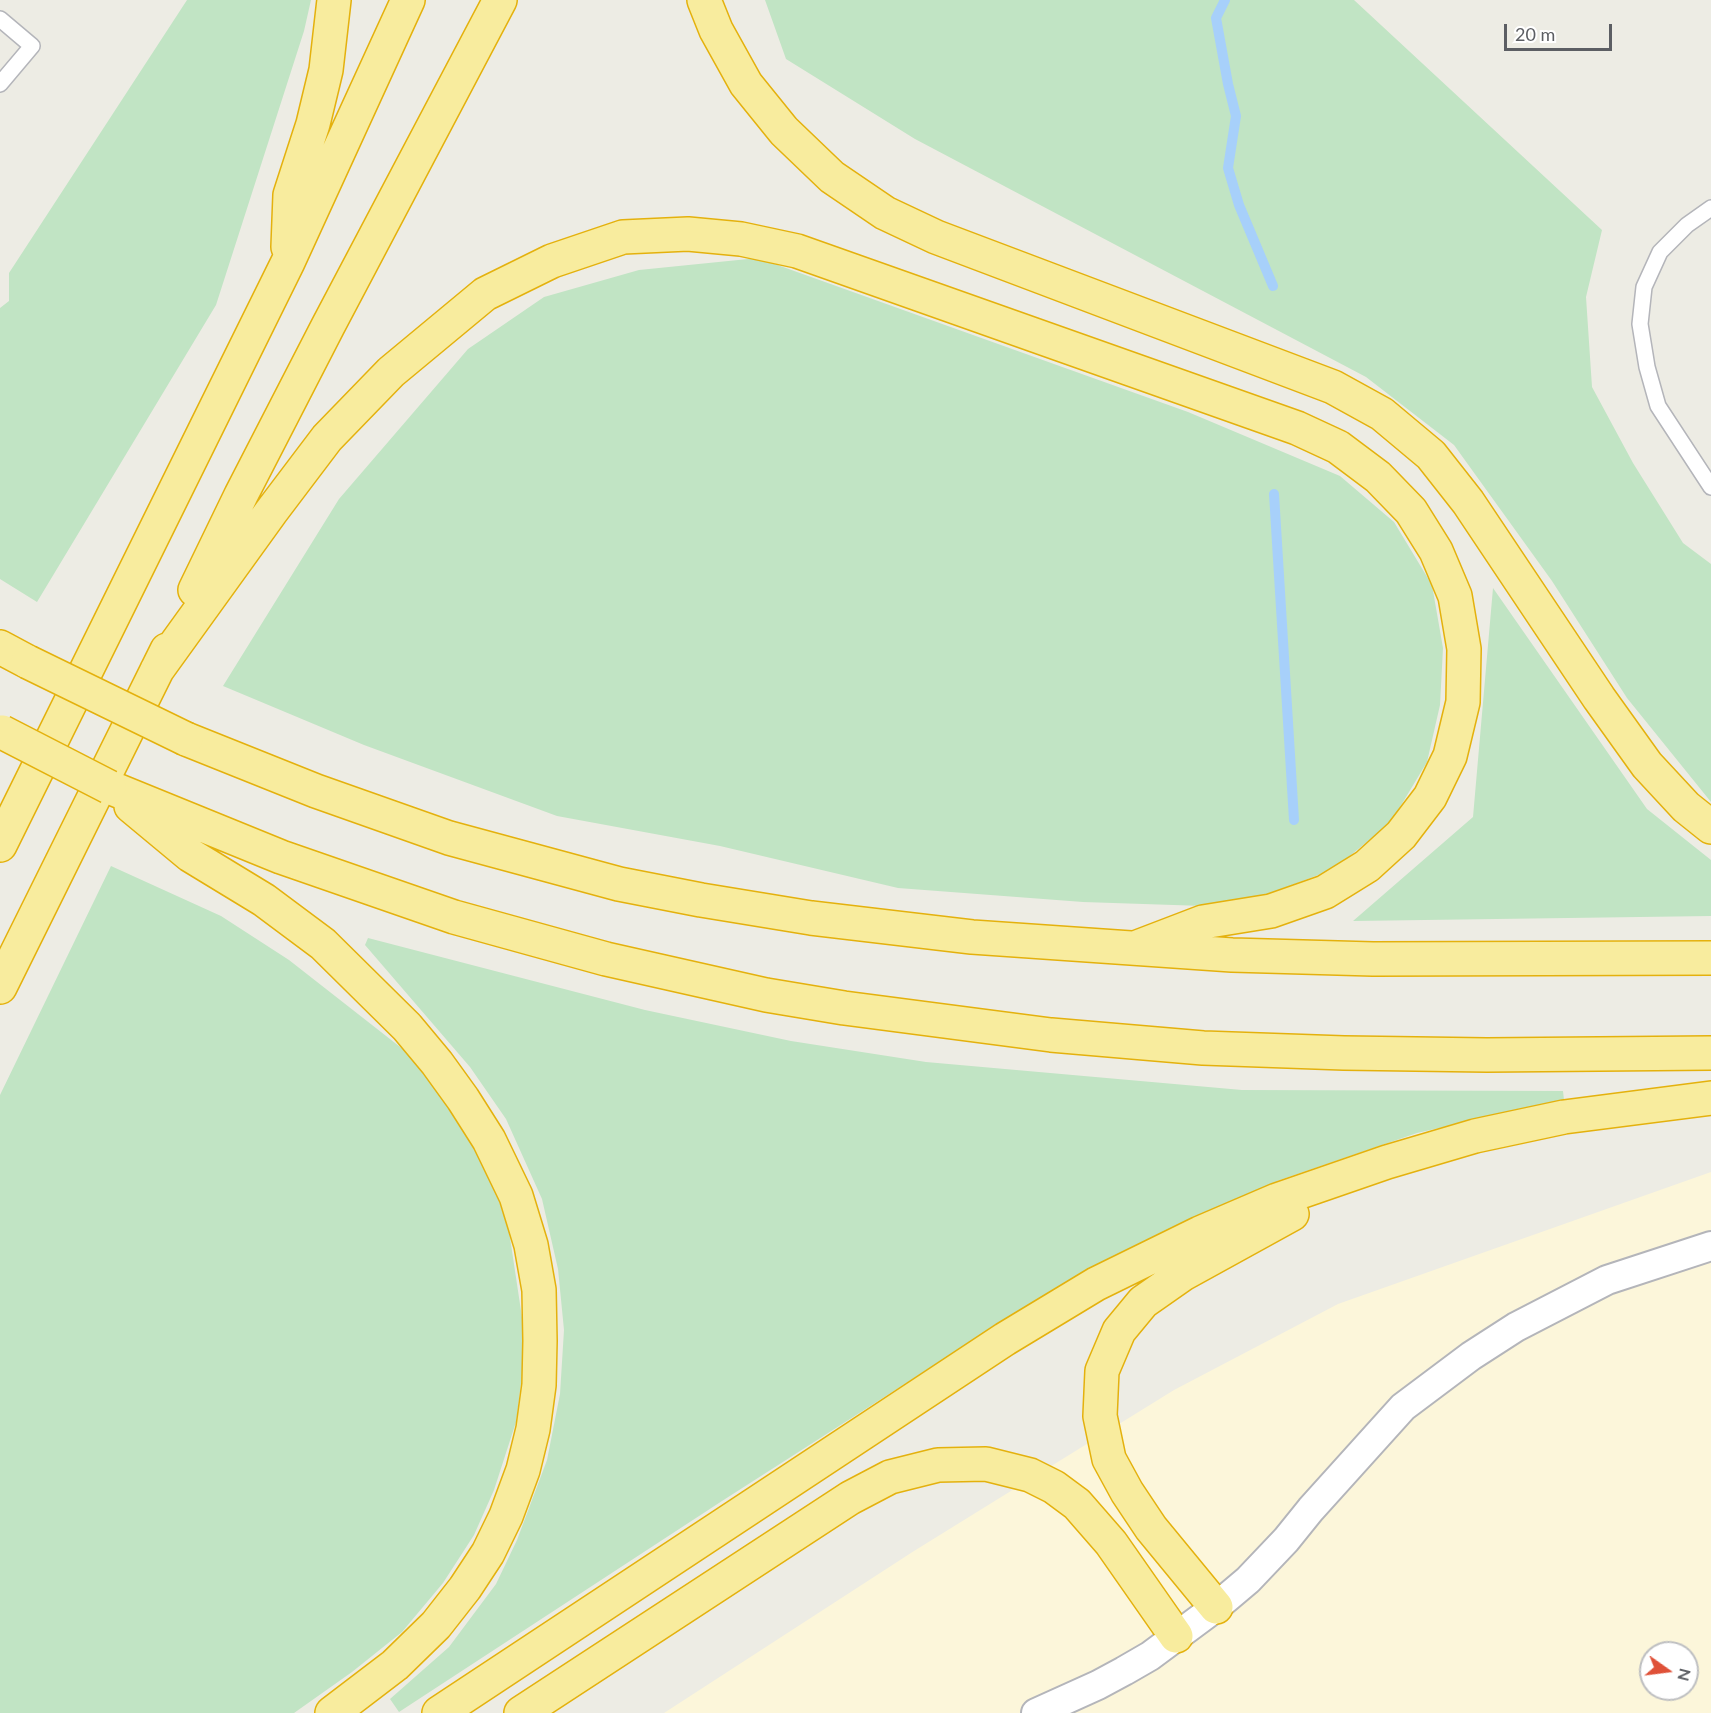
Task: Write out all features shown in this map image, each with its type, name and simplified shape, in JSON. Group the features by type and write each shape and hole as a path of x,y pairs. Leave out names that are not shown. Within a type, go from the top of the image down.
{"highway":[{"path":"288,262 290,195 313,124 326,70 334,0"},
{"path":"0,845 288,262 408,0"},
{"path":"0,987 241,495 500,0"},
{"path":"704,0 716,30 746,84 784,131 832,177 885,213 936,237 1333,387 1382,414 1431,456 1468,502 1599,698 1647,765 1686,807 1711,827"},
{"path":"157,670 327,438 391,372 485,294 552,261 623,237 688,234 741,239 797,251 1297,428 1328,442 1378,477 1411,511 1436,550 1455,596 1459,617 1464,649 1463,702 1450,756 1430,797 1401,835 1367,866 1325,892 1271,911 1203,922 1135,948"},
{"path":"14,655 186,739 316,791 449,838 619,884 701,900 876,927 972,937 1232,955 1373,959 1711,958"},
{"path":"1,732 109,787 281,857 454,917 606,959 766,995 844,1008 1051,1035 1203,1048 1467,1055 1711,1053"},
{"path":"109,787 190,855 264,900 323,944 406,1028 437,1063 489,1140 516,1196 531,1245 539,1290 539,1385 523,1470 506,1516 493,1544 465,1588 436,1625 396,1665 332,1713"},
{"path":"0,817 28,789"},
{"path":"438,1713 995,1346 1096,1284 1200,1233 1277,1200 1387,1162 1474,1136 1564,1117 1711,1098"},
{"path":"1216,1607 1151,1528 1126,1492 1109,1458 1100,1416 1102,1371 1119,1330 1143,1302 1183,1274 1387,1162"},
{"path":"521,1713 850,1498 890,1477 938,1465 986,1464 1030,1475 1054,1487 1077,1504 1111,1544 1176,1636"}],"street":[{"path":"1036,1713 1071,1698 1150,1656 1216,1607 1248,1580 1286,1540 1403,1407 1471,1356 1516,1327 1607,1280 1711,1246"}],"lane":[{"path":"0,19 32,46 0,84"},
{"path":"1711,208 1687,225 1660,252 1644,287 1640,324 1647,367 1658,406 1711,488"}],"shaded area":[{"path":"1711,1172 1711,1713 664,1713 914,1551 1174,1390 1338,1304"}],"green space":[{"path":"187,0 311,0 304,31 216,305 37,602 0,579 0,308 9,301 9,273"},
{"path":"765,0 1354,0 1602,230 1586,297 1592,387 1633,463 1683,543 1711,564 1711,802 1627,698 1552,581 1454,445 1366,377 915,139 786,59"},
{"path":"758,258 1188,412 1340,476 1394,522 1432,585 1443,648 1440,705 1427,762 1391,822 1334,869 1234,907 1083,902 898,888 720,846 557,816 364,745 223,686 339,499 468,349 544,297 639,270"},
{"path":"1493,588 1647,809 1711,860 1711,916 1353,921 1473,817"},
{"path":"111,866 221,916 289,960 404,1050 467,1128 490,1175 509,1231 523,1324 523,1368 516,1422 494,1490 474,1535 443,1583 402,1632 352,1672 294,1713 0,1713 0,1095"},
{"path":"368,938 645,1010 791,1041 926,1062 1242,1090 1563,1091 1564,1100 1417,1133 1277,1181 992,1328 399,1712 390,1699 449,1647 496,1584 517,1540 547,1460 560,1394 564,1330 558,1269 542,1199 506,1119 470,1067 365,945"}],"waterway":[{"path":"1225,0 1216,18 1236,116 1228,168 1239,205 1273,286"},
{"path":"1274,494 1294,820"}]}
